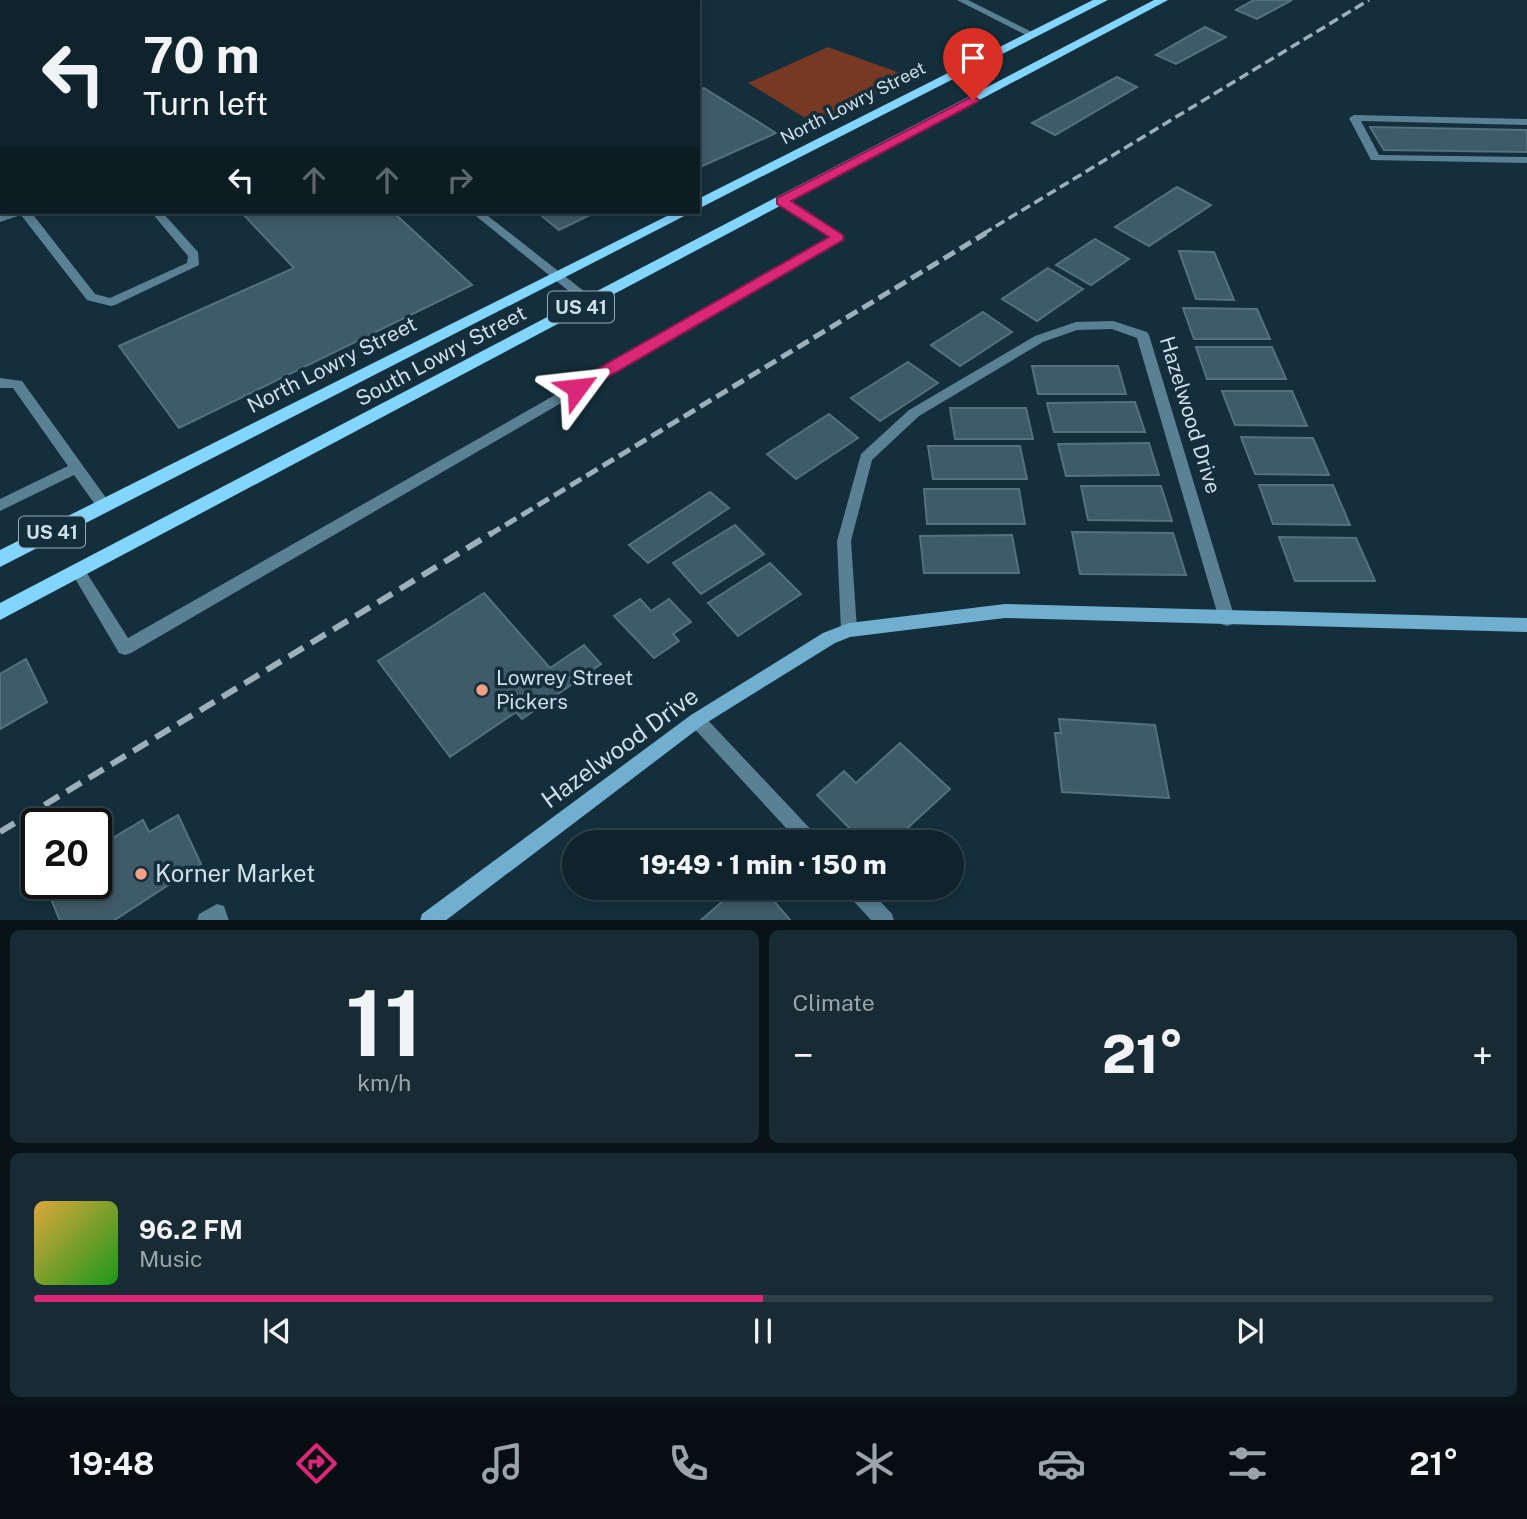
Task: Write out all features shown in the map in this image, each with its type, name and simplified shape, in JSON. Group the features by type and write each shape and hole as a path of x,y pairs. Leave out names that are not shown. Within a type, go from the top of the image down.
{"main road":[{"name":"North Lowry Street","path":"700,204 1102,0"},
{"name":"South Lowry Street","path":"0,612 1162,0"},
{"name":"North Lowry Street","path":"0,559 681,214"}],"street":[{"path":"961,0 1033,35"},
{"path":"1527,122 1354,118 1375,158 1527,160"},
{"path":"78,571 125,648 839,237 782,201"},
{"path":"27,214 91,297 111,302 193,265 194,255 158,214"},
{"path":"479,214 590,302"},
{"name":"Hazelwood Drive","path":"849,630 844,541 866,458 914,413 1039,339 1076,326 1113,325 1143,335 1227,619"},
{"path":"0,383 17,384 104,506"},
{"path":"0,505 76,468"},
{"name":"Hazelwood Drive","path":"429,920 697,720 830,638 849,630 1005,611 1527,625"},
{"path":"697,720 800,830"},
{"path":"866,900 885,920"},
{"path":"206,920 217,914 220,920"}],"shaded area":[{"path":"828,47 911,77 815,124 748,83"}],"building":[{"path":"1254,0 1292,0 1257,19 1236,10"},
{"path":"1205,27 1226,37 1176,64 1156,55"},
{"path":"1117,77 1137,87 1055,135 1032,123"},
{"path":"704,88 776,133 700,167 700,90"},
{"path":"1370,127 1527,130 1527,152 1384,150"},
{"path":"1177,187 1211,205 1149,246 1115,227"},
{"path":"243,214 395,214 472,285 179,428 119,346 294,268"},
{"path":"539,214 592,214 559,230"},
{"path":"1095,239 1129,259 1091,285 1056,265"},
{"path":"1179,251 1214,252 1234,300 1196,299"},
{"path":"1048,268 1083,289 1037,321 1002,299"},
{"path":"1183,308 1257,309 1270,339 1194,339"},
{"path":"983,312 1012,332 960,366 931,345"},
{"path":"1196,347 1272,347 1286,379 1207,379"},
{"path":"908,362 938,383 880,421 851,398"},
{"path":"1032,366 1118,366 1126,394 1038,394"},
{"path":"1222,391 1292,391 1307,426 1235,425"},
{"path":"1135,402 1145,432 1054,432 1047,403"},
{"path":"950,408 1026,408 1033,439 955,439"},
{"path":"829,414 858,438 796,479 767,454"},
{"path":"1241,437 1313,438 1329,475 1255,474"},
{"path":"1149,443 1159,475 1066,476 1058,444"},
{"path":"928,446 1020,446 1027,479 933,479"},
{"path":"1259,485 1333,485 1350,525 1273,524"},
{"path":"1081,486 1161,486 1172,521 1088,520"},
{"path":"924,489 1019,489 1025,524 927,524"},
{"path":"710,492 729,508 648,563 629,545"},
{"path":"735,525 764,554 701,594 673,563"},
{"path":"1072,532 1173,533 1186,575 1080,574"},
{"path":"1012,535 1019,573 924,573 920,536"},
{"path":"1279,537 1356,538 1375,581 1295,581"},
{"path":"770,563 801,594 738,636 708,603"},
{"name":"Lowrey Street Pickers","path":"484,593 550,668 584,645 601,664 522,719 516,712 450,757 378,661"},
{"path":"640,599 651,611 669,599 691,622 673,634 679,641 654,658 614,616"},
{"path":"26,659 47,702 0,729 0,674"},
{"path":"1059,719 1155,725 1169,798 1062,792 1055,733 1061,733"},
{"path":"900,743 950,789 905,830 851,830 817,795 844,771 856,783"},
{"name":"Korner Market","path":"178,815 201,864 115,920 60,920 51,899 112,899 112,838 143,820 149,832"},
{"path":"724,900 773,900 790,920 701,920"}],"railway":[{"path":"983,234 1369,0"},
{"path":"489,535 986,233"},
{"path":"0,832 492,533"}],"place":[{"name":"Lowrey Street Pickers","path":"482,690"},
{"name":"Korner Market","path":"141,874"}],"route":[{"path":"577,388 839,237 782,201 973,100"}]}
